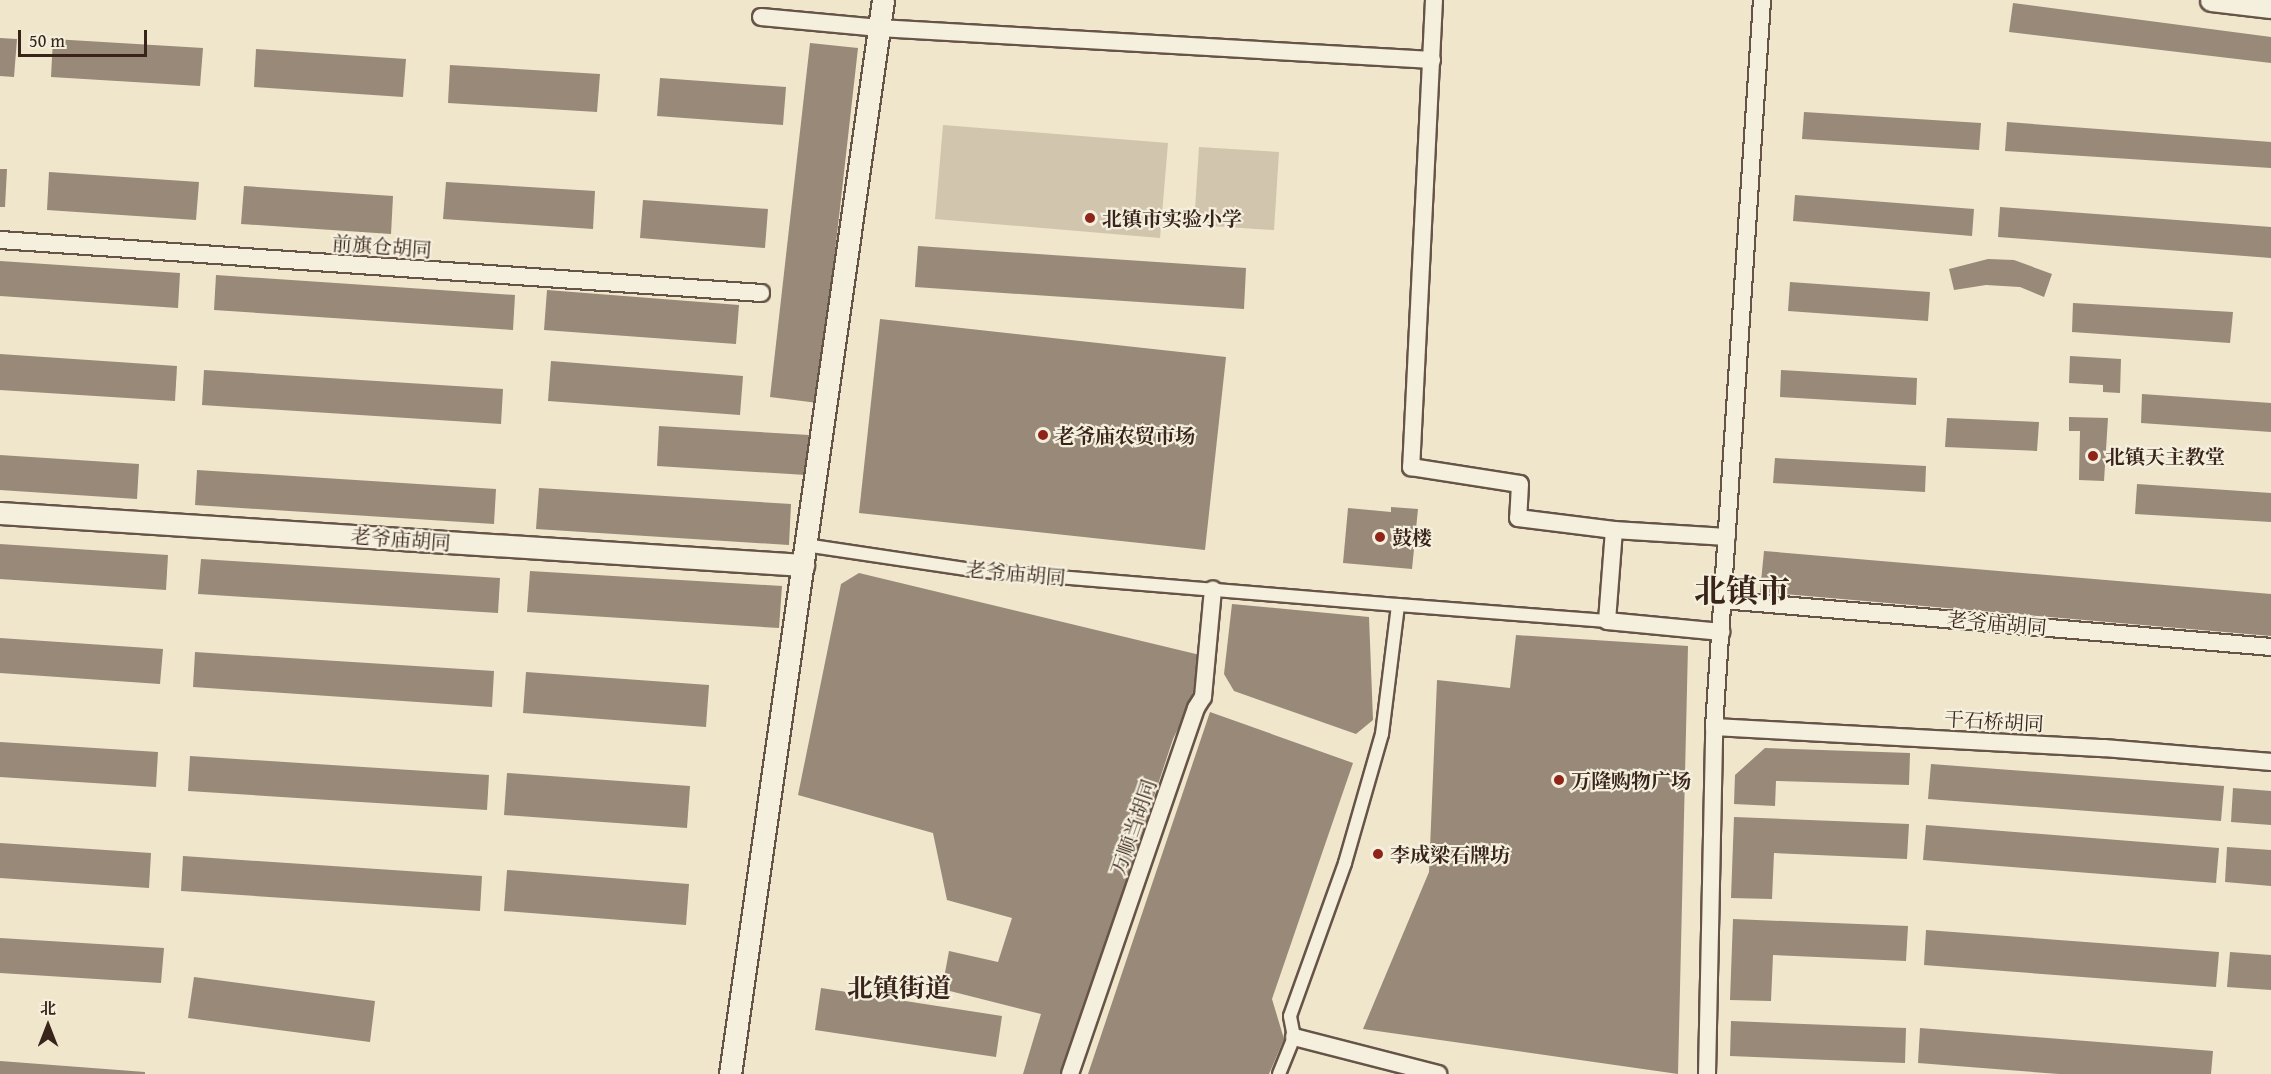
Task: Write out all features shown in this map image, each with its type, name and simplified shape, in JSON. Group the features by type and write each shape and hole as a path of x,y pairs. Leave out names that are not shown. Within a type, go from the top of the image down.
{"street":[{"path":"730,1074 883,0"},
{"path":"1434,0 1411,467 1520,484 1518,518 1614,530 1727,537"},
{"path":"1707,1074 1714,727 1762,0"},
{"path":"2211,0 2271,7"},
{"path":"760,17 879,28 1432,60"},
{"name":"前旗仓胡同","path":"0,240 761,293"},
{"name":"老爷庙胡同","path":"0,513 804,555 1607,621"},
{"path":"1614,530 1607,621 1721,632"},
{"name":"万顺当胡同","path":"1070,1074 1196,708 1203,697 1220,589"},
{"name":"老爷庙胡同","path":"1723,600 2271,647"},
{"path":"1279,1074 1294,1037 1290,1016 1345,863 1382,734 1398,604"},
{"name":"干石桥胡同","path":"1714,727 2104,748 2271,762"},
{"path":"1294,1037 1437,1074"}],"shaded area":[{"path":"943,125 1168,143 1160,238 935,219"},
{"path":"1199,147 1279,152 1274,230 1194,225"}],"building":[{"path":"2013,3 2271,37 2271,63 2009,32"},
{"path":"0,38 17,39 14,77 0,76"},
{"path":"53,39 203,48 200,86 51,77"},
{"path":"810,43 858,48 818,403 770,397"},
{"path":"256,49 406,59 403,97 254,87"},
{"path":"450,65 600,74 597,112 448,103"},
{"path":"660,78 786,87 783,125 657,116"},
{"path":"1804,112 1981,123 1979,150 1802,139"},
{"path":"2007,122 2271,142 2271,168 2005,151"},
{"path":"0,169 7,169 5,207 0,207"},
{"path":"49,172 199,182 196,220 47,210"},
{"path":"446,182 595,191 593,229 443,219"},
{"path":"244,186 393,196 391,234 241,224"},
{"path":"1795,195 1974,209 1972,236 1793,221"},
{"path":"643,200 768,209 765,248 640,238"},
{"path":"2000,207 2271,227 2271,258 1998,237"},
{"path":"918,246 1246,268 1244,309 915,287"},
{"path":"1988,259 2014,260 2052,274 2044,297 2020,287 1986,285 1954,290 1949,269"},
{"path":"0,261 180,273 178,308 0,296"},
{"path":"216,275 515,295 513,330 214,310"},
{"path":"1790,282 1930,292 1928,321 1788,311"},
{"path":"547,290 739,305 736,344 544,330"},
{"path":"2073,303 2233,312 2230,343 2072,332"},
{"name":"老爷庙农贸市场","path":"880,319 1226,357 1205,550 859,513"},
{"path":"0,354 177,366 175,401 0,390"},
{"path":"2070,356 2121,359 2120,393 2103,392 2103,385 2069,383"},
{"path":"551,361 743,376 740,415 548,401"},
{"path":"204,370 503,389 501,424 202,405"},
{"path":"1781,370 1917,378 1916,405 1780,397"},
{"path":"2142,394 2271,403 2271,432 2141,423"},
{"name":"北镇天主教堂","path":"2069,417 2108,418 2104,481 2079,480 2080,431 2069,431"},
{"path":"1947,418 2039,422 2037,451 1945,447"},
{"path":"659,426 809,435 806,475 657,466"},
{"path":"0,455 139,464 137,499 0,490"},
{"path":"1775,458 1926,466 1925,492 1773,483"},
{"path":"197,470 496,489 494,524 195,505"},
{"path":"2137,484 2271,493 2271,522 2135,514"},
{"path":"539,488 791,504 789,545 536,529"},
{"name":"鼓楼","path":"1391,507 1418,509 1412,569 1343,563 1348,508 1391,512"},
{"path":"0,544 168,555 166,590 0,579"},
{"path":"1764,551 2271,594 2271,636 1760,592"},
{"path":"201,559 500,578 498,613 198,594"},
{"path":"530,571 782,586 779,628 527,612"},
{"path":"859,573 1200,655 1191,702 1173,739 1062,1074 1023,1074 1041,1014 942,989 949,951 998,962 1012,918 947,900 933,833 798,795 841,584"},
{"path":"1232,604 1369,617 1373,720 1356,734 1234,691 1224,674"},
{"name":"万隆购物广场","path":"1516,635 1688,646 1678,1074 1363,1029 1429,872 1437,680 1510,688"},
{"path":"0,638 163,649 160,684 0,673"},
{"path":"195,652 494,671 492,707 193,687"},
{"path":"526,672 709,685 706,727 523,713"},
{"path":"1210,712 1353,763 1272,999 1284,1039 1269,1074 1088,1074"},
{"path":"0,742 158,752 156,787 0,777"},
{"path":"1765,748 1910,753 1909,785 1776,781 1775,806 1734,804 1735,775"},
{"path":"190,756 489,775 487,810 188,791"},
{"path":"1931,764 2224,786 2221,821 1928,799"},
{"path":"507,773 690,786 687,828 504,815"},
{"path":"2233,788 2271,791 2271,825 2231,822"},
{"path":"1734,817 1909,824 1907,859 1774,853 1772,899 1731,898"},
{"path":"1926,825 2219,848 2216,883 1923,860"},
{"path":"0,843 151,853 149,888 0,878"},
{"path":"2227,847 2271,850 2271,886 2225,882"},
{"path":"183,856 482,876 480,911 181,891"},
{"path":"507,870 689,884 686,925 504,911"},
{"path":"1733,919 1908,926 1906,961 1773,955 1771,1001 1730,1000"},
{"path":"1926,930 2219,952 2216,987 1924,965"},
{"path":"0,938 164,948 161,983 0,973"},
{"path":"2230,952 2271,955 2271,990 2227,987"},
{"path":"194,977 375,1001 370,1042 188,1018"},
{"path":"821,988 1002,1016 996,1057 815,1030"},
{"path":"1731,1021 1906,1028 1905,1063 1730,1056"},
{"path":"1920,1028 2213,1051 2211,1074 2059,1074 1918,1063"},
{"path":"0,1061 145,1072 145,1074 0,1074"}],"place":[{"name":"北镇市实验小学","path":"1090,218"},
{"name":"老爷庙农贸市场","path":"1043,435"},
{"name":"北镇天主教堂","path":"2093,456"},
{"name":"鼓楼","path":"1380,537"},
{"name":"万隆购物广场","path":"1559,780"},
{"name":"李成梁石牌坊","path":"1378,854"}],"district":[{"name":"北镇市","path":"1742,591"},
{"name":"北镇街道","path":"899,988"}]}
